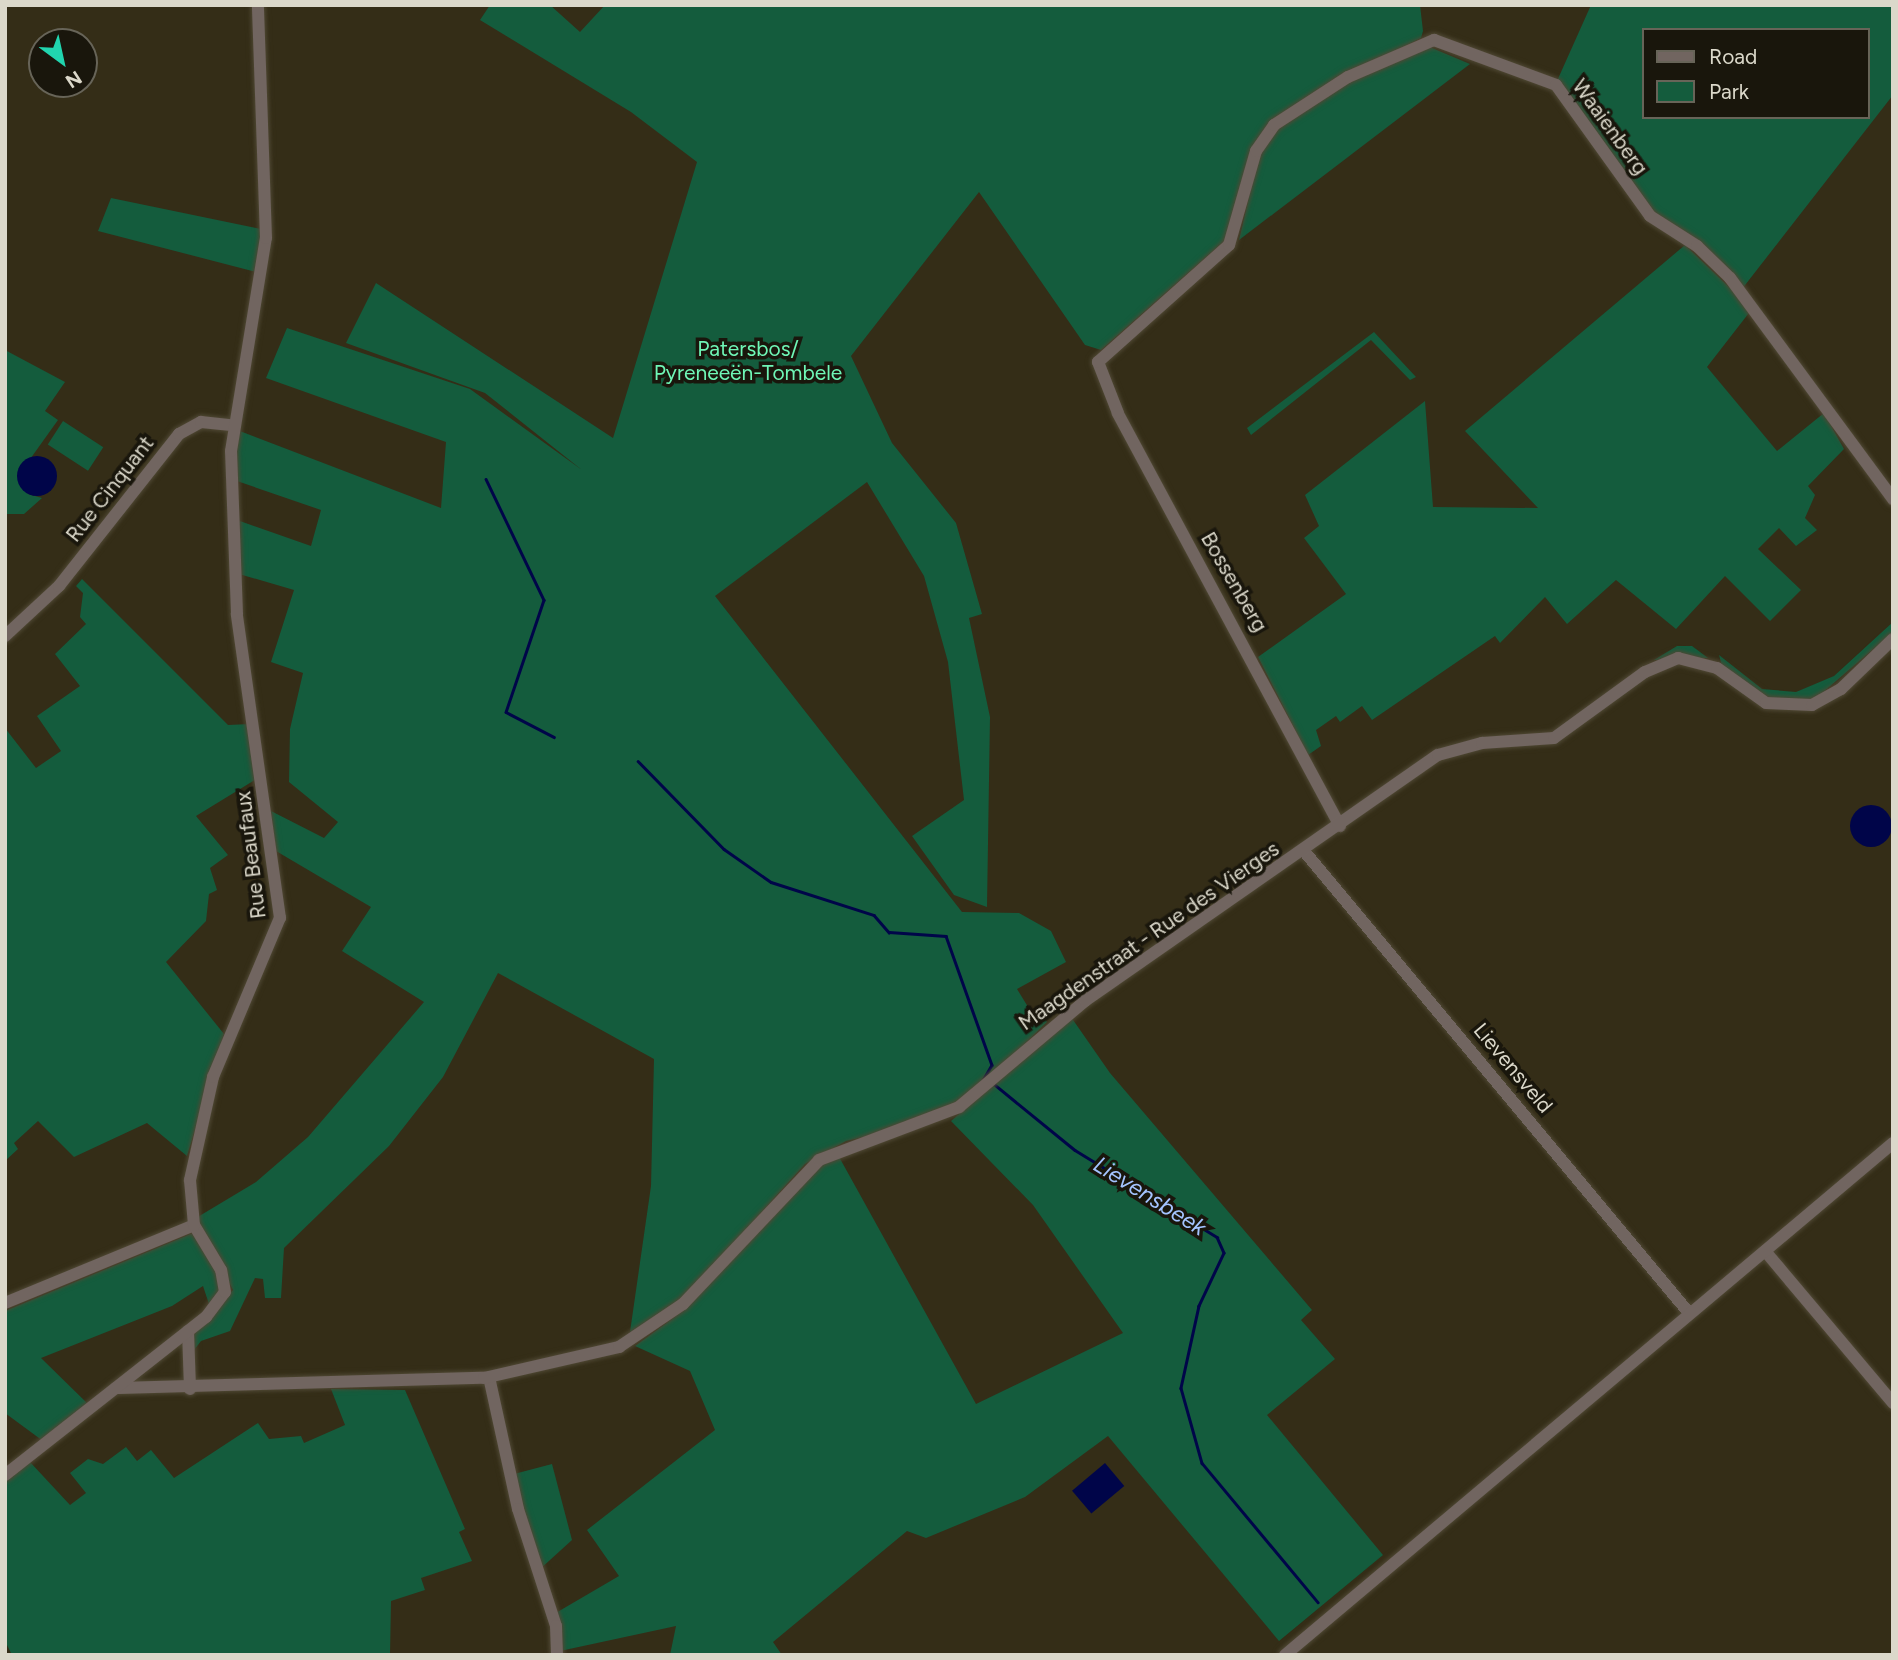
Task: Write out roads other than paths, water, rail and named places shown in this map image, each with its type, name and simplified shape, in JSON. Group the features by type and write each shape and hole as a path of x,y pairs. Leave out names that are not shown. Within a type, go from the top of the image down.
{"street":[{"path":"231,425 255,324 266,238 258,5"},
{"name":"Waaienberg","path":"1100,358 1229,245 1255,150 1274,125 1368,67 1434,40 1556,85 1650,216 1697,246 1735,284 1849,447 1893,499"},
{"name":"Bossenberg","path":"1100,358 1118,413 1340,825"},
{"name":"Rue Cinquant","path":"5,636 59,586 179,434 201,422 231,425"},
{"name":"Rue Beaufaux","path":"5,1475 188,1331 223,1300 226,1284 219,1267 195,1228 190,1180 209,1091 280,918 237,614 231,425"},
{"name":"Maagdenstraat - Rue des Vierges","path":"190,1389 489,1377 578,1360 645,1334 691,1296 819,1160 948,1114 1085,1001 1304,851 1441,753 1563,734 1663,662 1698,660 1757,700 1804,707 1833,695 1893,639"},
{"name":"Lievensveld","path":"1304,851 1689,1313"},
{"path":"1285,1655 1893,1143"},
{"path":"5,1303 195,1228"},
{"path":"1765,1251 1893,1403"},
{"path":"116,1388 190,1389 188,1331"},
{"path":"489,1377 518,1509 556,1626 557,1655"}],"waterway":[{"name":"Lievensbeek","path":"486,479 544,600 506,712 554,737"},
{"name":"Lievensbeek","path":"638,761 724,849 771,882 874,915 889,932 946,936 992,1065 981,1084"},
{"name":"Lievensbeek","path":"994,1084 1075,1150 1217,1237 1224,1253 1199,1306 1181,1388 1202,1463 1318,1602"}],"park label":[{"name":"Patersbos/ Pyreneeën-Tombele","path":"748,361"}]}
